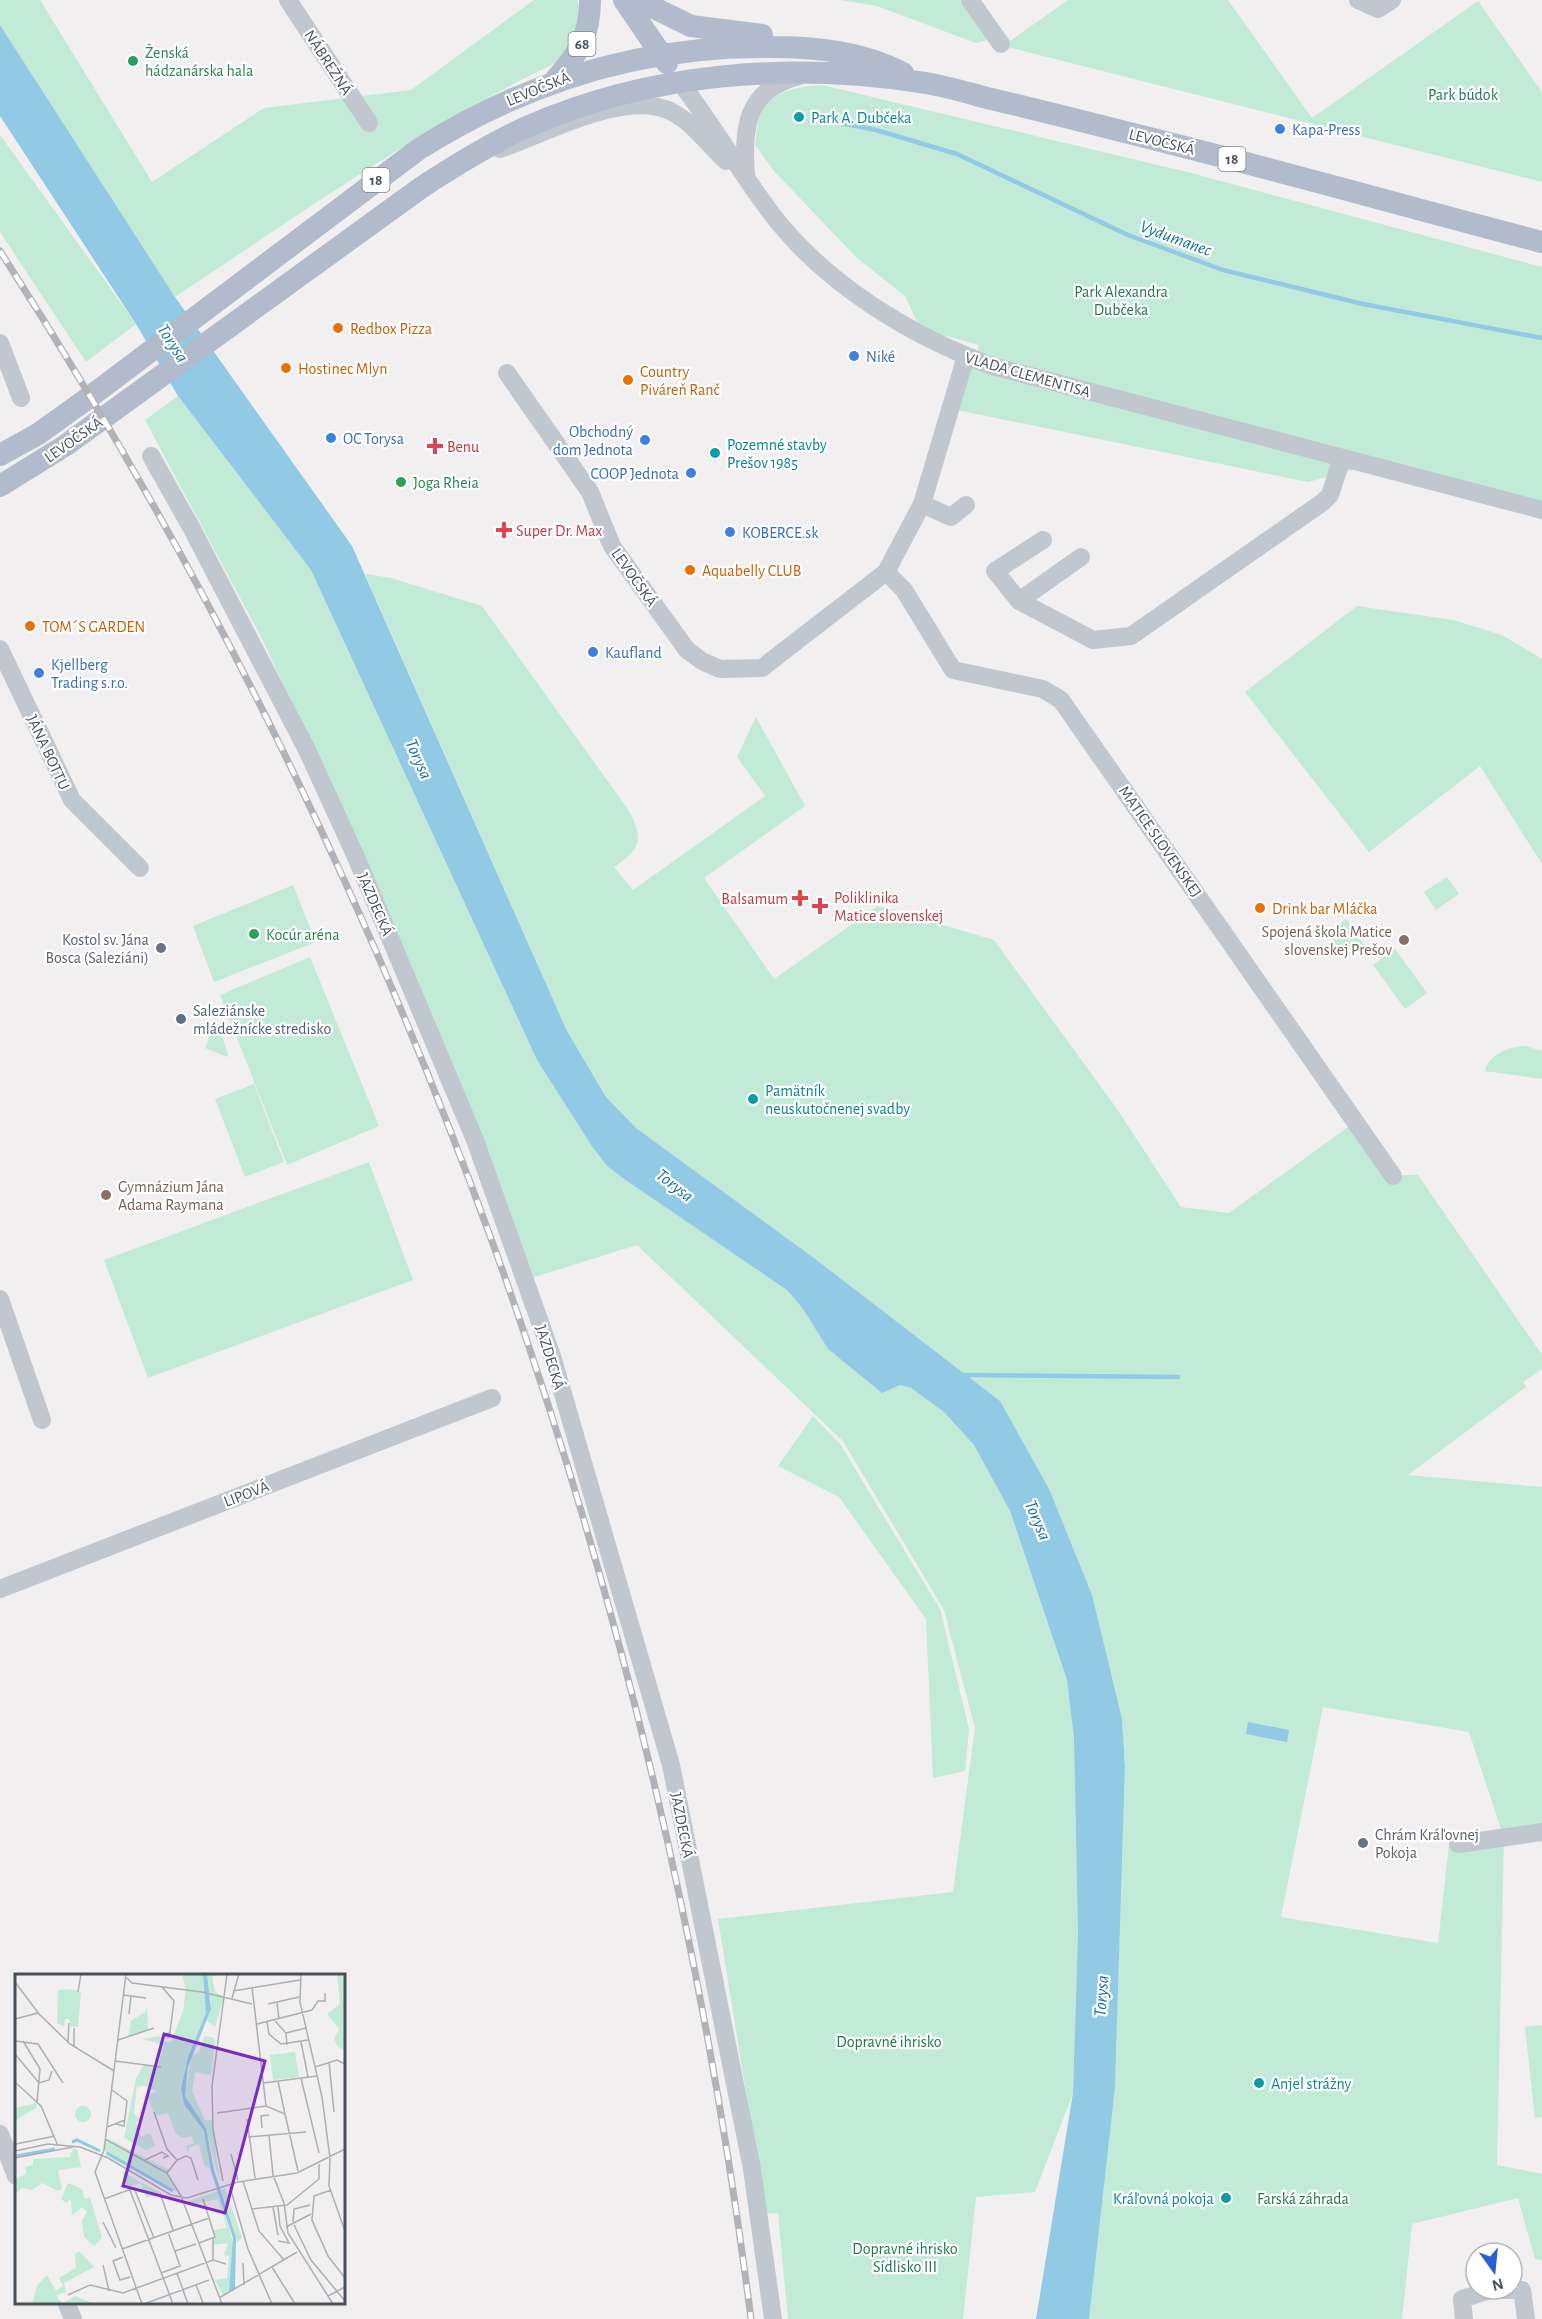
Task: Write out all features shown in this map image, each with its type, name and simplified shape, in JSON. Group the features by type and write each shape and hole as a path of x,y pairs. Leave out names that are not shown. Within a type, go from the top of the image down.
{"main road":[{"name":"68","path":"555,80 572,61 586,38 590,0"},
{"path":"624,0 680,81"},
{"path":"638,0 690,26 782,36 833,50"},
{"name":"LEVOČSKÁ","path":"0,455 38,434 128,369 419,149 463,121 555,80 602,66 660,54 750,46 833,50 889,66 921,82"},
{"name":"LEVOČSKÁ","path":"0,486 66,445 422,186 463,160 557,115 616,95 680,81 735,75 823,74 921,82 1213,154 1542,242"}],"street":[{"name":"NÁBREŽNÁ","path":"288,0 369,123"},
{"path":"970,0 1001,44"},
{"path":"1358,0 1378,9 1392,0"},
{"path":"746,178 744,136 747,120 762,94 780,82 823,74"},
{"name":"VLADA CLEMENTISA","path":"680,81 772,214 825,268 888,316 966,356 992,366 1542,510"},
{"path":"463,160 604,111 651,105 671,111 690,124 716,152 746,178"},
{"path":"0,343 21,398"},
{"path":"886,572 922,504 966,356"},
{"name":"LEVOČSKÁ","path":"507,373 590,492 612,546 687,650 702,662 720,669 762,668 886,572"},
{"name":"JAZDECKÁ","path":"150,456 191,526 307,750 356,857 475,1140 548,1346 671,1765 752,2169 773,2319"},
{"path":"1043,540 995,571 1019,601 1093,640 1131,636 1323,502 1330,495 1342,458"},
{"path":"922,504 951,517 966,505"},
{"path":"1019,601 1081,557"},
{"name":"MATICE SLOVENSKEJ","path":"886,572 904,590 953,670 1043,689 1061,700 1393,1176"},
{"name":"JÁNA BOTTU","path":"0,649 72,800 140,868"},
{"path":"0,1299 42,1420"},
{"name":"LIPOVÁ","path":"0,1589 492,1398"},
{"path":"1458,1844 1542,1832"},
{"path":"0,2134 15,2173"},
{"path":"1464,2319 1462,2300 1491,2290 1522,2290 1526,2319"},
{"path":"67,2304 72,2319"}],"green space":[{"path":"0,0 40,0 152,182 264,108 411,90 534,0 577,0 582,20 568,57 516,82 416,139 175,297 0,25"},
{"path":"840,0 960,0 987,40 976,43 877,6"},
{"name":"Park búdok","path":"1068,0 1228,0 1312,118 1478,1 1542,92 1542,182 1003,46"},
{"name":"Park Alexandra Dubčeka","path":"822,85 1187,172 1542,267 1542,510 1367,466 1308,482 957,410 979,345 939,334 917,322 905,296 857,258 774,171 755,145 760,115 767,104 788,90"},
{"path":"0,135 136,324 86,362 0,232"},
{"path":"178,396 311,570 537,1060 591,1145 607,1166 624,1179 787,1290 803,1309 828,1349 881,1392 900,1385 911,1388 944,1412 974,1445 1010,1511 1067,1680 1074,1739 1078,1933 1073,2093 1035,2192 976,2197 963,2319 788,2319 778,2213 761,2214 746,2092 718,1919 953,1892 975,1728 944,1610 843,1441 637,1245 528,1279 348,820 259,633 145,420"},
{"name":"Farská záhrada","path":"365,574 391,578 482,606 633,818 638,841 631,854 614,867 633,890 765,796 737,757 756,717 805,806 704,878 774,979 878,906 994,940 1117,1109 1181,1207 1229,1213 1355,1122 1393,1175 1418,1175 1542,1355 1542,1369 1523,1382 1526,1387 1408,1475 1542,1487 1542,1830 1504,1836 1497,2165 1542,2174 1542,2260 1535,2259 1518,2198 1412,2224 1402,2319 1089,2319 1115,2088 1125,1766 1122,1719 1000,1401 814,1258 636,1128 606,1097 567,1031","holes":["1323,1707 1469,1732 1503,1835 1449,1844 1438,1943 1281,1917"]},
{"path":"1357,606 1453,620 1502,635 1542,659 1542,864 1480,766 1369,852 1245,692"},
{"path":"1447,877 1459,894 1436,910 1424,892"},
{"name":"Kocúr aréna","path":"293,885 316,942 214,982 193,926"},
{"path":"1346,919 1364,945 1346,958 1328,932"},
{"path":"1395,949 1427,993 1405,1009 1373,965"},
{"path":"310,957 379,1126 287,1165 220,995"},
{"path":"216,1019 228,1054 227,1057 205,1048"},
{"path":"1526,1046 1542,1051 1542,1079 1485,1071 1496,1055 1513,1048"},
{"path":"254,1084 284,1162 245,1177 215,1099"},
{"path":"369,1162 413,1280 148,1378 104,1260"},
{"path":"813,1416 840,1444 940,1609 969,1729 965,1771 933,1778 926,1619 839,1497 778,1466"},
{"path":"1542,2025 1542,2117 1535,2118 1525,2027"}],"water":[{"name":"Torysa","path":"0,25 175,297 352,546 567,1031 606,1097 636,1128 814,1258 1000,1401 1049,1489 1092,1595 1122,1719 1125,1766 1115,2088 1089,2319 1036,2319 1073,2093 1078,1933 1074,1739 1067,1680 1010,1511 974,1445 944,1412 911,1388 900,1385 882,1393 828,1349 803,1309 787,1290 624,1179 607,1166 591,1145 537,1060 311,570 178,396 136,324 0,116"},
{"path":"1248,1722 1289,1730 1287,1742 1246,1734"}],"waterway":[{"name":"Vydumanec","path":"815,118 876,130 957,154 1128,235 1223,270 1363,304 1542,338"},
{"path":"961,1375 1178,1377"}],"railway":[{"path":"0,251 145,491 275,736 391,986 492,1243 579,1504 651,1771 708,2042 751,2319"}],"place":[{"name":"Ženská hádzanárska hala","path":"133,61"},
{"name":"Park A. Dubčeka","path":"799,117"},
{"name":"Kapa-Press","path":"1280,129"},
{"name":"Redbox Pizza","path":"338,328"},
{"name":"Niké","path":"854,356"},
{"name":"Hostinec Mlyn","path":"286,368"},
{"name":"Country Piváreň Ranč","path":"628,380"},
{"name":"OC Torysa","path":"331,438"},
{"name":"Obchodný dom Jednota","path":"645,440"},
{"name":"Benu","path":"435,446"},
{"name":"Pozemné stavby Prešov 1985","path":"715,453"},
{"name":"COOP Jednota","path":"691,473"},
{"name":"Joga Rheia","path":"401,482"},
{"name":"Super Dr. Max","path":"504,530"},
{"name":"KOBERCE.sk","path":"730,532"},
{"name":"Aquabelly CLUB","path":"690,570"},
{"name":"TOM´S GARDEN","path":"30,626"},
{"name":"Kaufland","path":"593,652"},
{"name":"Kjellberg Trading s.r.o.","path":"39,673"},
{"name":"Balsamum","path":"800,898"},
{"name":"Poliklinika Matice slovenskej","path":"820,906"},
{"name":"Drink bar Mláčka","path":"1260,908"},
{"name":"Kocúr aréna","path":"254,934"},
{"name":"Spojená škola Matice slovenskej Prešov","path":"1404,940"},
{"name":"Kostol sv. Jána Bosca (Saleziáni)","path":"161,948"},
{"name":"Saleziánske mládežnícke stredisko","path":"181,1019"},
{"name":"Pamätník neuskutočnenej svadby","path":"753,1099"},
{"name":"Gymnázium Jána Adama Raymana","path":"106,1195"},
{"name":"Chrám Kráľovnej Pokoja","path":"1363,1843"},
{"name":"Anjel strážny","path":"1259,2083"},
{"name":"Kráľovná pokoja","path":"1226,2198"}],"park label":[{"name":"Dopravné ihrisko","path":"889,2041"},
{"name":"Dopravné ihrisko Sídlisko III","path":"905,2257"}]}
